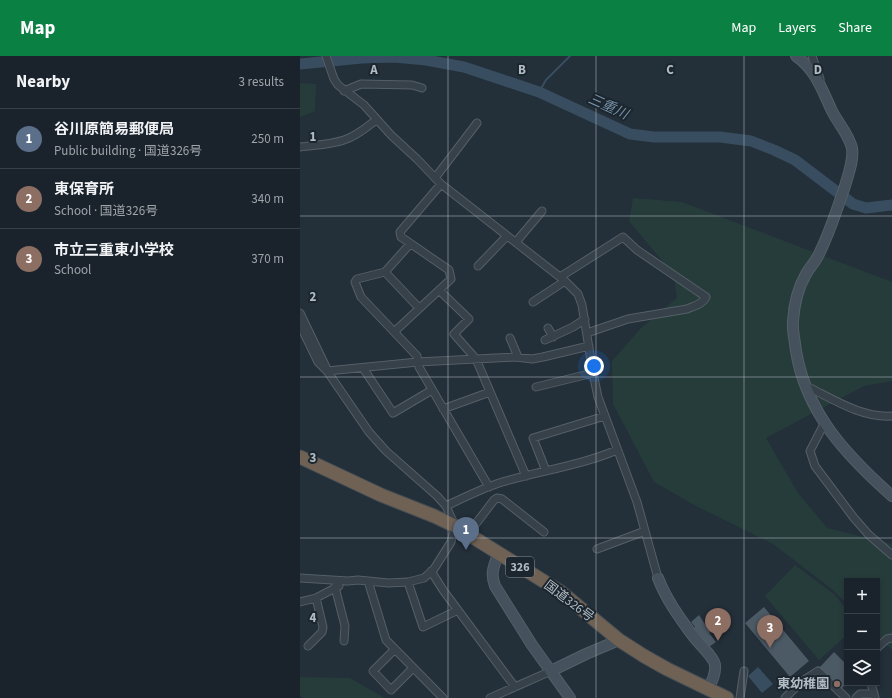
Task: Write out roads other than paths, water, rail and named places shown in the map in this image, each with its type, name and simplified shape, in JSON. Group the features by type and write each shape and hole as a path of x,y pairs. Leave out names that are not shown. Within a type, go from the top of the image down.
{"highway":[{"name":"国道326号","path":"300,457 381,495 455,526 561,592 619,640 667,669 727,698"}],"street":[{"path":"326,56 334,79 338,85 344,91 364,104 376,120 417,159 440,184 516,242 562,279 578,294 585,319 598,397 637,502 658,578 670,603 702,647 712,658 715,665 714,673 708,689"},
{"path":"796,56 810,69 824,92"},
{"path":"812,56 824,92 835,118 849,139 852,148 852,160 836,214 819,256 805,276 797,297 793,322 798,364 814,407 824,424 849,454 892,496"},
{"path":"344,91 361,84 412,85 422,88"},
{"path":"300,146 328,144 345,140 362,131 376,120"},
{"path":"435,178 477,123"},
{"path":"394,332 451,279 449,270 410,244 401,237 400,232 440,184"},
{"path":"516,242 542,211"},
{"path":"478,266 507,236"},
{"path":"533,302 562,279 623,237 637,250 706,297 705,300 687,309 628,319 587,333"},
{"path":"410,244 385,272 357,279 355,282 361,297 417,356 419,367 489,487"},
{"path":"385,272 419,308"},
{"path":"439,290 469,319 454,334 476,359 526,476"},
{"path":"300,313 325,364 327,372"},
{"path":"545,340 573,327 585,319"},
{"path":"300,325 318,362 327,372 369,432 386,451 430,488 446,506 455,526 451,542 434,568 424,578 408,582 388,583 300,578"},
{"path":"548,328 553,337"},
{"path":"510,338 518,358"},
{"path":"327,372 418,362 543,357 589,346"},
{"path":"363,368 392,413 432,390"},
{"path":"536,387 593,373"},
{"path":"806,386 862,414 883,417 892,416"},
{"path":"443,409 490,392"},
{"path":"546,471 533,438 605,416"},
{"path":"824,424 810,451 815,466 854,518 869,535 892,555"},
{"path":"446,506 489,487 526,476 581,463 617,450"},
{"path":"468,534 497,498 502,499 544,532"},
{"path":"597,549 645,531"},
{"path":"498,554 492,570 492,577 495,586 532,645 570,698"},
{"path":"431,571 515,687"},
{"path":"300,602 316,598 348,581"},
{"path":"368,581 386,640 442,698"},
{"path":"408,582 423,626 458,610"},
{"path":"335,587 345,626 344,642"},
{"path":"308,646 322,632 323,627 316,598"},
{"path":"880,645 887,639 892,638"},
{"path":"490,698 619,640"},
{"path":"395,649 373,671 391,690 413,668"},
{"path":"740,698 744,671"},
{"path":"786,698 801,682 818,671 846,698"},
{"path":"856,698 860,694 874,696 871,686"}],"water":[{"path":"758,667 773,684 762,693 748,676"}],"waterway":[{"path":"539,92 546,80 570,56"},
{"name":"三重川","path":"300,64 362,58 394,57 426,60 464,67 539,92 630,134 654,137 720,137 751,141 795,160 853,204 866,208 892,205"}],"place":[{"name":"谷川原簡易郵便局","path":"466,550"},
{"name":"東保育所","path":"718,641"},
{"name":"市立三重東小学校","path":"770,648"},
{"name":"東幼稚園","path":"837,684"}]}
